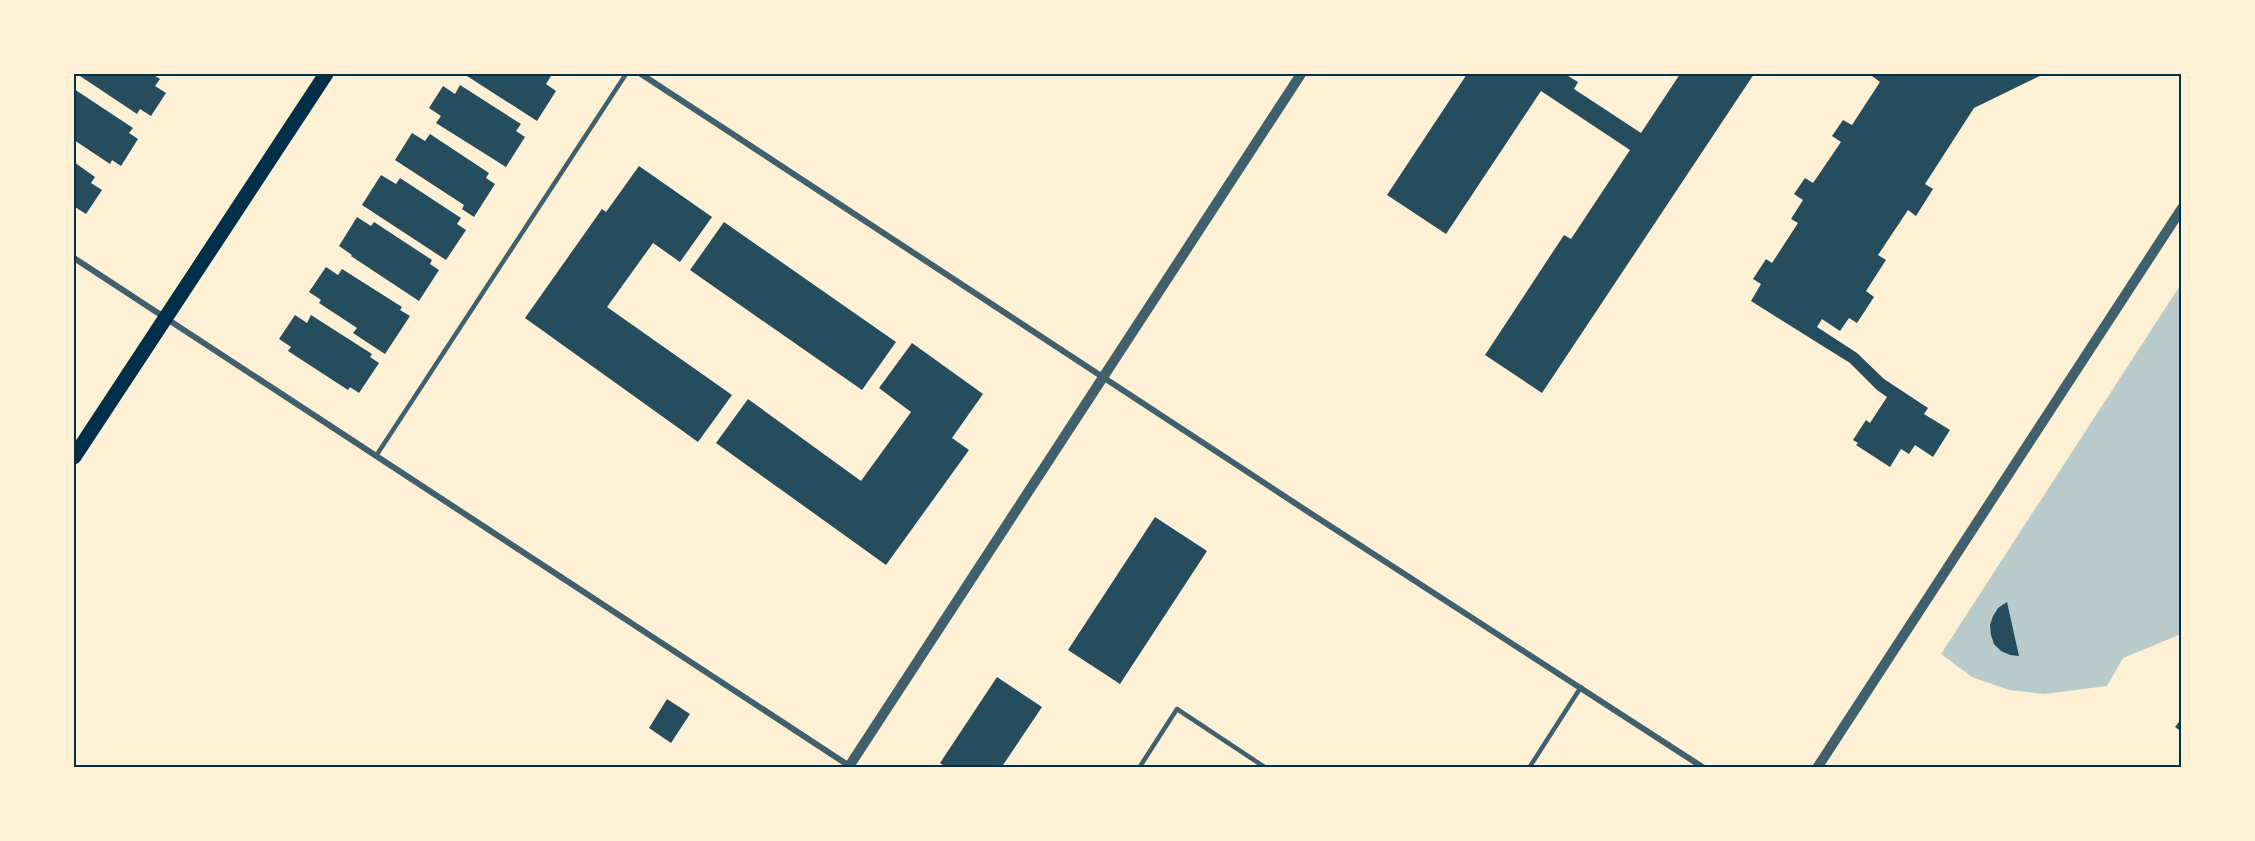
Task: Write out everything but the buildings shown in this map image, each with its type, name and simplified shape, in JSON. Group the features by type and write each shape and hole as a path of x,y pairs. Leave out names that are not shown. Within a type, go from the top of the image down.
{"main road":[{"path":"74,457 326,74"}],"street":[{"path":"641,74 1307,511 1704,768"},
{"path":"74,258 850,767 1301,74"},
{"path":"1817,768 2181,208"}],"lane":[{"path":"376,456 626,74"},
{"path":"1529,768 1581,687"},
{"path":"1139,768 1177,709 1266,768"}],"shaded area":[{"path":"2181,284 2181,634 2123,658 2107,686 2044,694 2009,690 1972,677 1941,654"}]}
